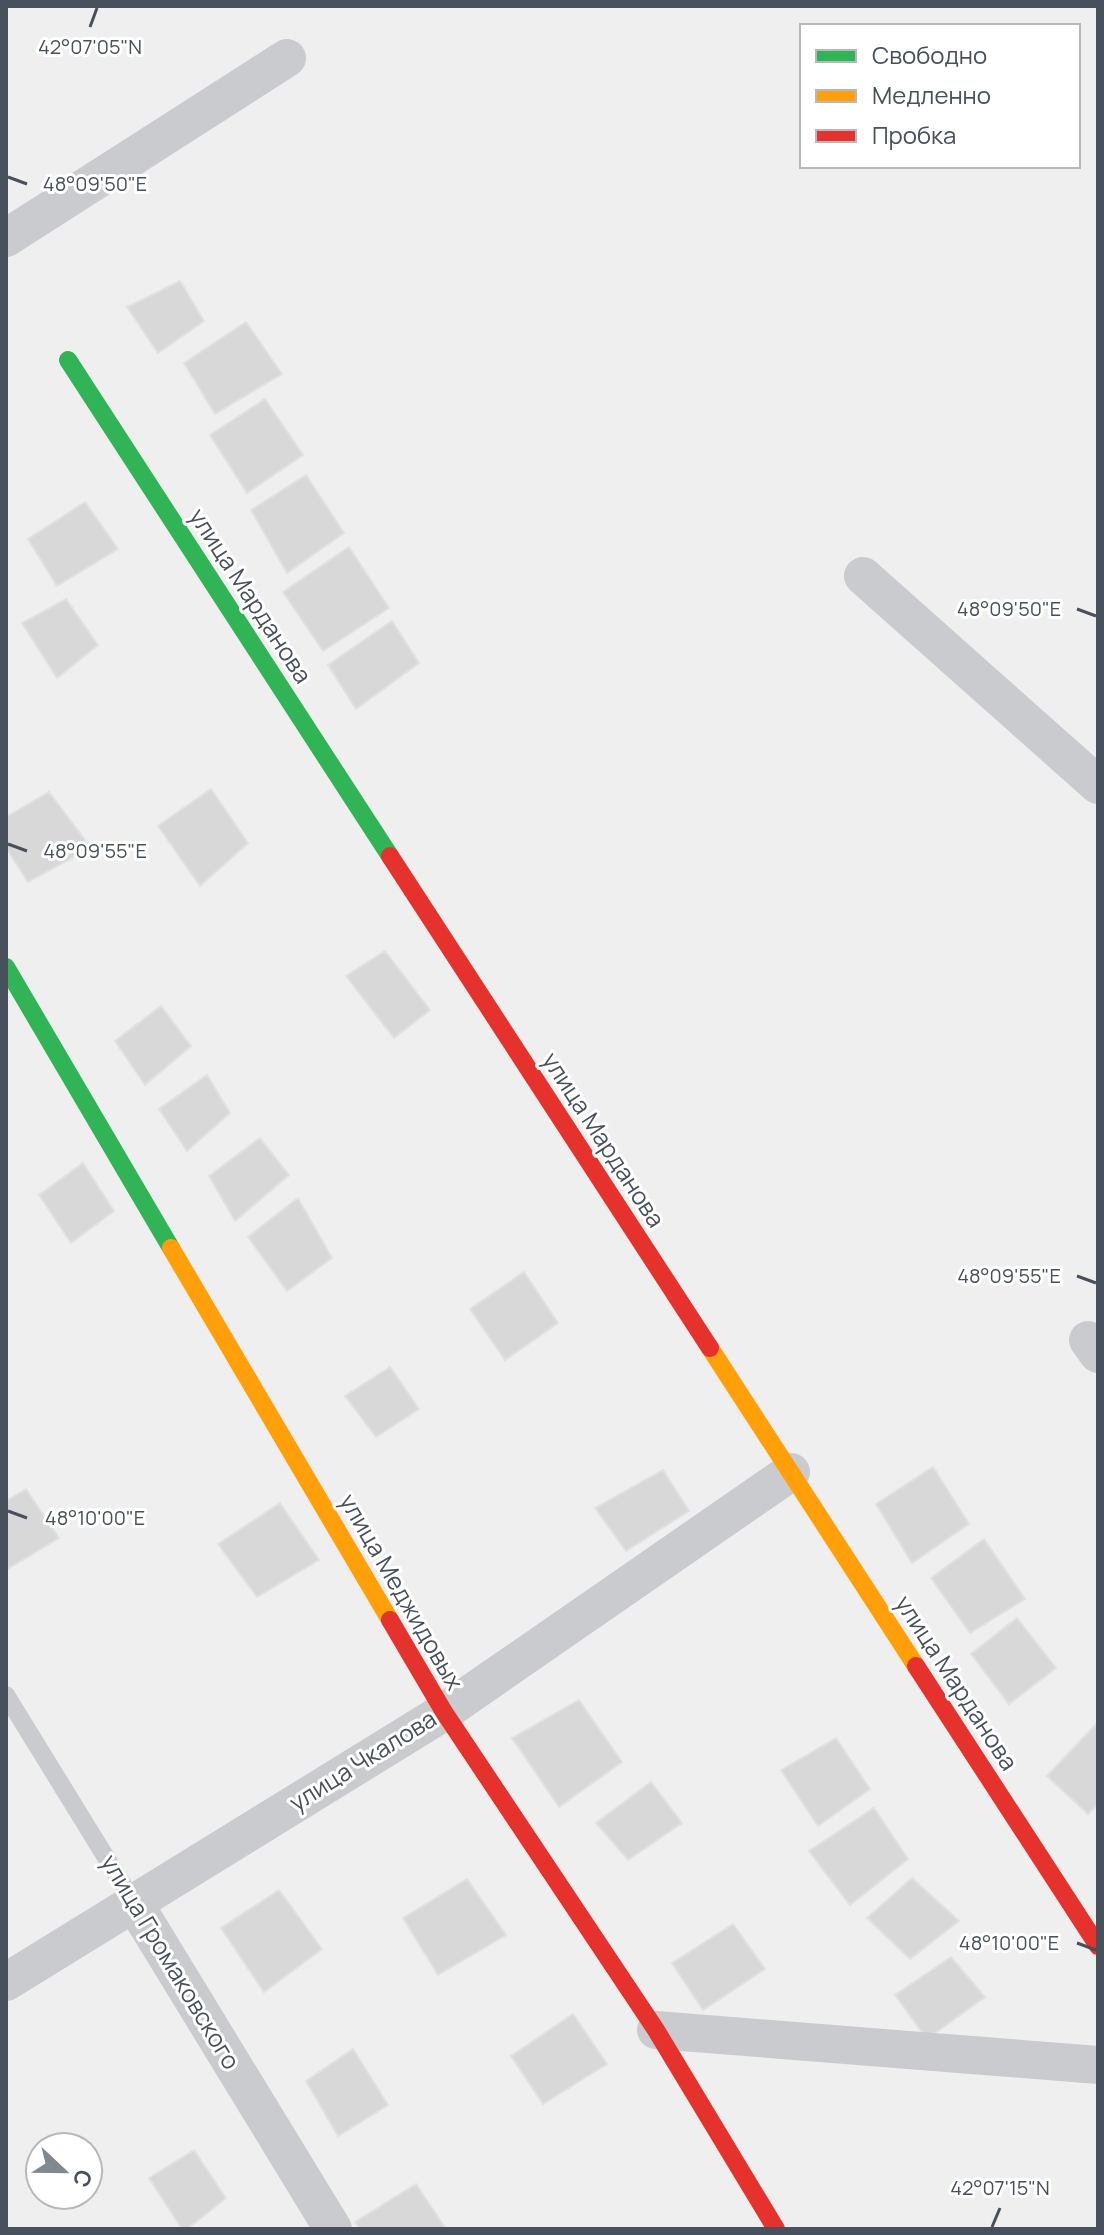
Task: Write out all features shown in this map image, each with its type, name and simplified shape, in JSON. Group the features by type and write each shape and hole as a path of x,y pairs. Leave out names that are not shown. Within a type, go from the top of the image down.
{"street":[{"path":"6,238 287,58"},
{"name":"улица Марданова","path":"68,360 1098,1946"},
{"path":"863,576 1098,785"},
{"name":"улица Меджидовых","path":"6,967 444,1712 656,2030 776,2229"},
{"name":"улица Чкалова","path":"6,1982 444,1712 791,1472"},
{"name":"улица Громаковского","path":"134,1903 333,2229"},
{"path":"656,2030 1098,2065"}],"lane":[{"name":"улица Громаковского","path":"6,1695 134,1903"}],"building":[{"path":"180,281 204,321 158,353 127,307"},
{"path":"246,322 282,374 215,414 184,363"},
{"path":"265,399 303,455 247,493 210,435"},
{"path":"306,475 344,533 287,573 251,510"},
{"path":"85,502 118,549 57,586 28,539"},
{"path":"349,547 389,608 323,651 283,592"},
{"path":"66,599 98,645 57,678 22,623"},
{"path":"392,621 419,663 356,709 328,665"},
{"path":"211,789 248,843 200,886 158,826"},
{"path":"49,792 91,848 28,882 6,848 6,817"},
{"path":"385,951 430,1010 394,1038 346,976"},
{"path":"161,1006 191,1046 145,1085 115,1041"},
{"path":"207,1075 230,1113 187,1151 159,1109"},
{"path":"260,1138 289,1175 235,1221 209,1176"},
{"path":"83,1163 114,1211 71,1243 39,1195"},
{"path":"298,1198 332,1258 287,1291 248,1237"},
{"path":"524,1272 558,1323 505,1360 470,1309"},
{"path":"390,1367 419,1409 376,1437 345,1396"},
{"path":"933,1467 969,1524 912,1563 876,1504"},
{"path":"663,1470 689,1511 626,1551 595,1508"},
{"path":"26,1489 59,1538 6,1570 6,1501"},
{"path":"280,1503 319,1560 257,1597 218,1544"},
{"path":"984,1539 1025,1599 970,1633 931,1578"},
{"path":"1017,1618 1056,1668 1009,1704 971,1654"},
{"path":"579,1700 622,1762 559,1807 512,1738"},
{"path":"1098,1722 1098,1804 1088,1814 1047,1776"},
{"path":"836,1738 870,1789 818,1826 781,1770"},
{"path":"651,1782 682,1823 628,1860 596,1823"},
{"path":"874,1808 908,1859 850,1905 809,1851"},
{"path":"912,1878 959,1921 910,1959 867,1918"},
{"path":"467,1879 506,1935 438,1975 403,1918"},
{"path":"279,1890 322,1949 264,1992 221,1928"},
{"path":"733,1924 765,1969 703,2010 672,1963"},
{"path":"951,1957 985,1997 927,2039 895,1995"},
{"path":"573,2014 607,2064 543,2104 511,2056"},
{"path":"353,2049 388,2105 338,2136 306,2081"},
{"path":"194,2150 226,2198 187,2229 182,2229 149,2178"},
{"path":"416,2184 446,2229 360,2229 355,2222"}],"traffic: fast":[{"path":"68,360 390,856"},
{"path":"6,967 171,1248"}],"traffic: slow":[{"path":"171,1248 390,1620"},
{"path":"710,1348 916,1666"}],"traffic: jam":[{"path":"390,856 710,1348"},
{"path":"390,1620 444,1712 656,2030 776,2229"},
{"path":"916,1666 1098,1946"}]}
